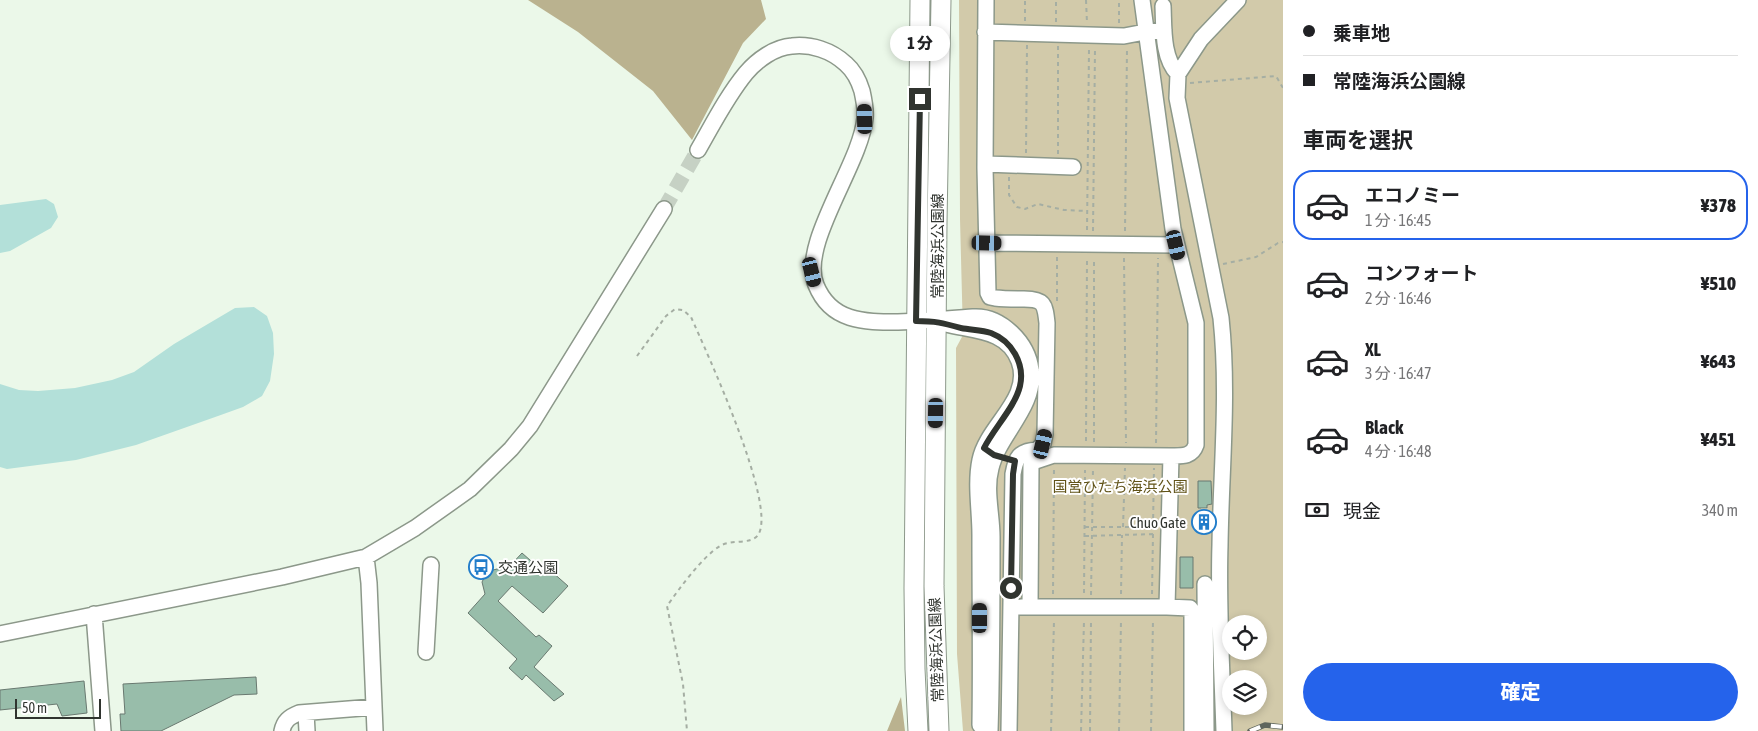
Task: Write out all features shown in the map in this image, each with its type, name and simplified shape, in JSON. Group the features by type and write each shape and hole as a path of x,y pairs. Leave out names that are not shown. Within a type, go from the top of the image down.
{"main road":[{"name":"常陸海浜公園線","path":"918,731 914,588 920,0"},
{"name":"常陸海浜公園線","path":"938,731 934,586 941,0"}],"street":[{"path":"986,0 985,164 988,292 990,297 995,298 1036,299 1046,309 1045,434 1043,444 1030,465 1030,607"},
{"path":"1009,731 1013,474 1015,461 1021,454 1029,450 1037,455 1054,456 1186,456 1194,451 1196,445 1196,323 1176,245 1142,0"},
{"path":"1177,77 1201,38 1238,0"},
{"path":"1163,6 1168,58 1177,77 1177,98 1221,318 1224,345 1223,471 1220,545 1224,731"},
{"path":"985,32 1124,36 1164,30"},
{"path":"698,150 738,82 751,67 774,51 786,46 813,47 824,50 841,60 850,67 859,82 865,108 865,119 860,140 819,237 812,260 815,284 825,301 841,314 871,322 937,321 976,317 989,319 1002,325 1015,336 1028,356 1032,373 1030,392 1024,405 989,452 978,475 980,519 980,731"},
{"path":"985,164 1073,167"},
{"path":"0,634 282,577 366,558 415,528 450,504 481,479 511,449 547,401 664,209"},
{"path":"987,243 1176,245"},
{"path":"989,452 1015,461"},
{"path":"989,452 990,471 988,489 992,525 990,731"},
{"path":"1167,607 1171,456"},
{"path":"366,558 369,583 375,731"},
{"path":"426,652 431,566"},
{"path":"1205,584 1206,731"},
{"path":"1011,607 1190,608 1192,611 1192,731"},
{"path":"94,614 103,731"},
{"path":"282,731 283,724 288,718 299,714 374,707"},
{"path":"306,713 307,731"}],"path":[{"path":"1025,0 1026,33 1019,165 1008,183 1010,195 1017,207 1025,209 1038,204 1064,210 1087,211"},
{"path":"1056,0 1058,34 1058,166"},
{"path":"1086,0 1086,22 1092,34 1096,50 1093,231"},
{"path":"1119,0 1119,26 1127,48 1124,245 1126,445"},
{"path":"1087,230 1089,50 1092,34"},
{"path":"1177,77 1194,83 1276,76 1283,88"},
{"path":"1057,244 1057,305"},
{"path":"1156,444 1158,245"},
{"path":"1086,445 1087,258"},
{"path":"1094,260 1094,446"},
{"path":"637,356 666,316 674,309 683,310 691,317 733,414 761,506 762,527 757,537 745,542 732,541 719,546 704,560 667,606 683,684 687,731"},
{"path":"1051,731 1054,607 1054,456"},
{"path":"1123,527 1125,468"},
{"path":"1154,468 1154,527"},
{"path":"1084,595 1085,470"},
{"path":"1091,595 1093,470"},
{"path":"1085,527 1159,527"},
{"path":"1152,595 1153,534"},
{"path":"1085,536 1158,534"},
{"path":"1121,594 1122,535"},
{"path":"1119,731 1121,617"},
{"path":"1151,731 1153,618"},
{"path":"1090,731 1091,621"},
{"path":"1081,731 1084,622"}],"green space":[{"name":"国営ひたち海浜公園","path":"959,0 1283,0 1283,731 963,731 957,654 956,348 963,335 960,219"}],"shaded area":[{"path":"528,0 761,0 766,19 743,43 692,140 653,91 578,32"},
{"path":"901,697 905,731 887,731"}],"water":[{"path":"46,199 54,204 58,217 51,228 10,251 0,253 0,205"},
{"path":"254,307 267,316 273,333 274,354 270,381 262,396 243,407 136,445 76,460 7,469 0,467 0,384 19,390 38,391 75,388 112,380 134,372 174,344 235,308"}],"building":[{"path":"1198,481 1211,481 1212,504 1207,505 1207,508 1198,508"},
{"path":"522,553 547,575 551,571 568,586 543,613 512,586 498,601 536,637 539,635 552,646 534,667 564,694 554,701 526,675 522,680 509,668 517,659 468,613 485,594 482,582 485,576 493,570 508,568"},
{"path":"1180,557 1193,557 1193,588 1180,588"},
{"path":"256,677 257,694 234,695 161,731 121,731 120,714 125,714 123,684"},
{"path":"84,681 87,713 62,716 57,704 0,710 0,690"}],"tunnel":[{"path":"664,209 698,150"},
{"path":"1201,516 1207,516"}],"railway":[{"path":"1250,731 1265,725 1283,727"}],"place":[{"name":"Chuo Gate","path":"1204,522"},
{"name":"交通公園","path":"481,567"}],"route":[{"path":"920,99 916,321 937,321 964,329 990,333 1005,342 1013,350 1021,369 1017,396 984,448 994,455 1015,461 1013,474 1011,588"}]}
